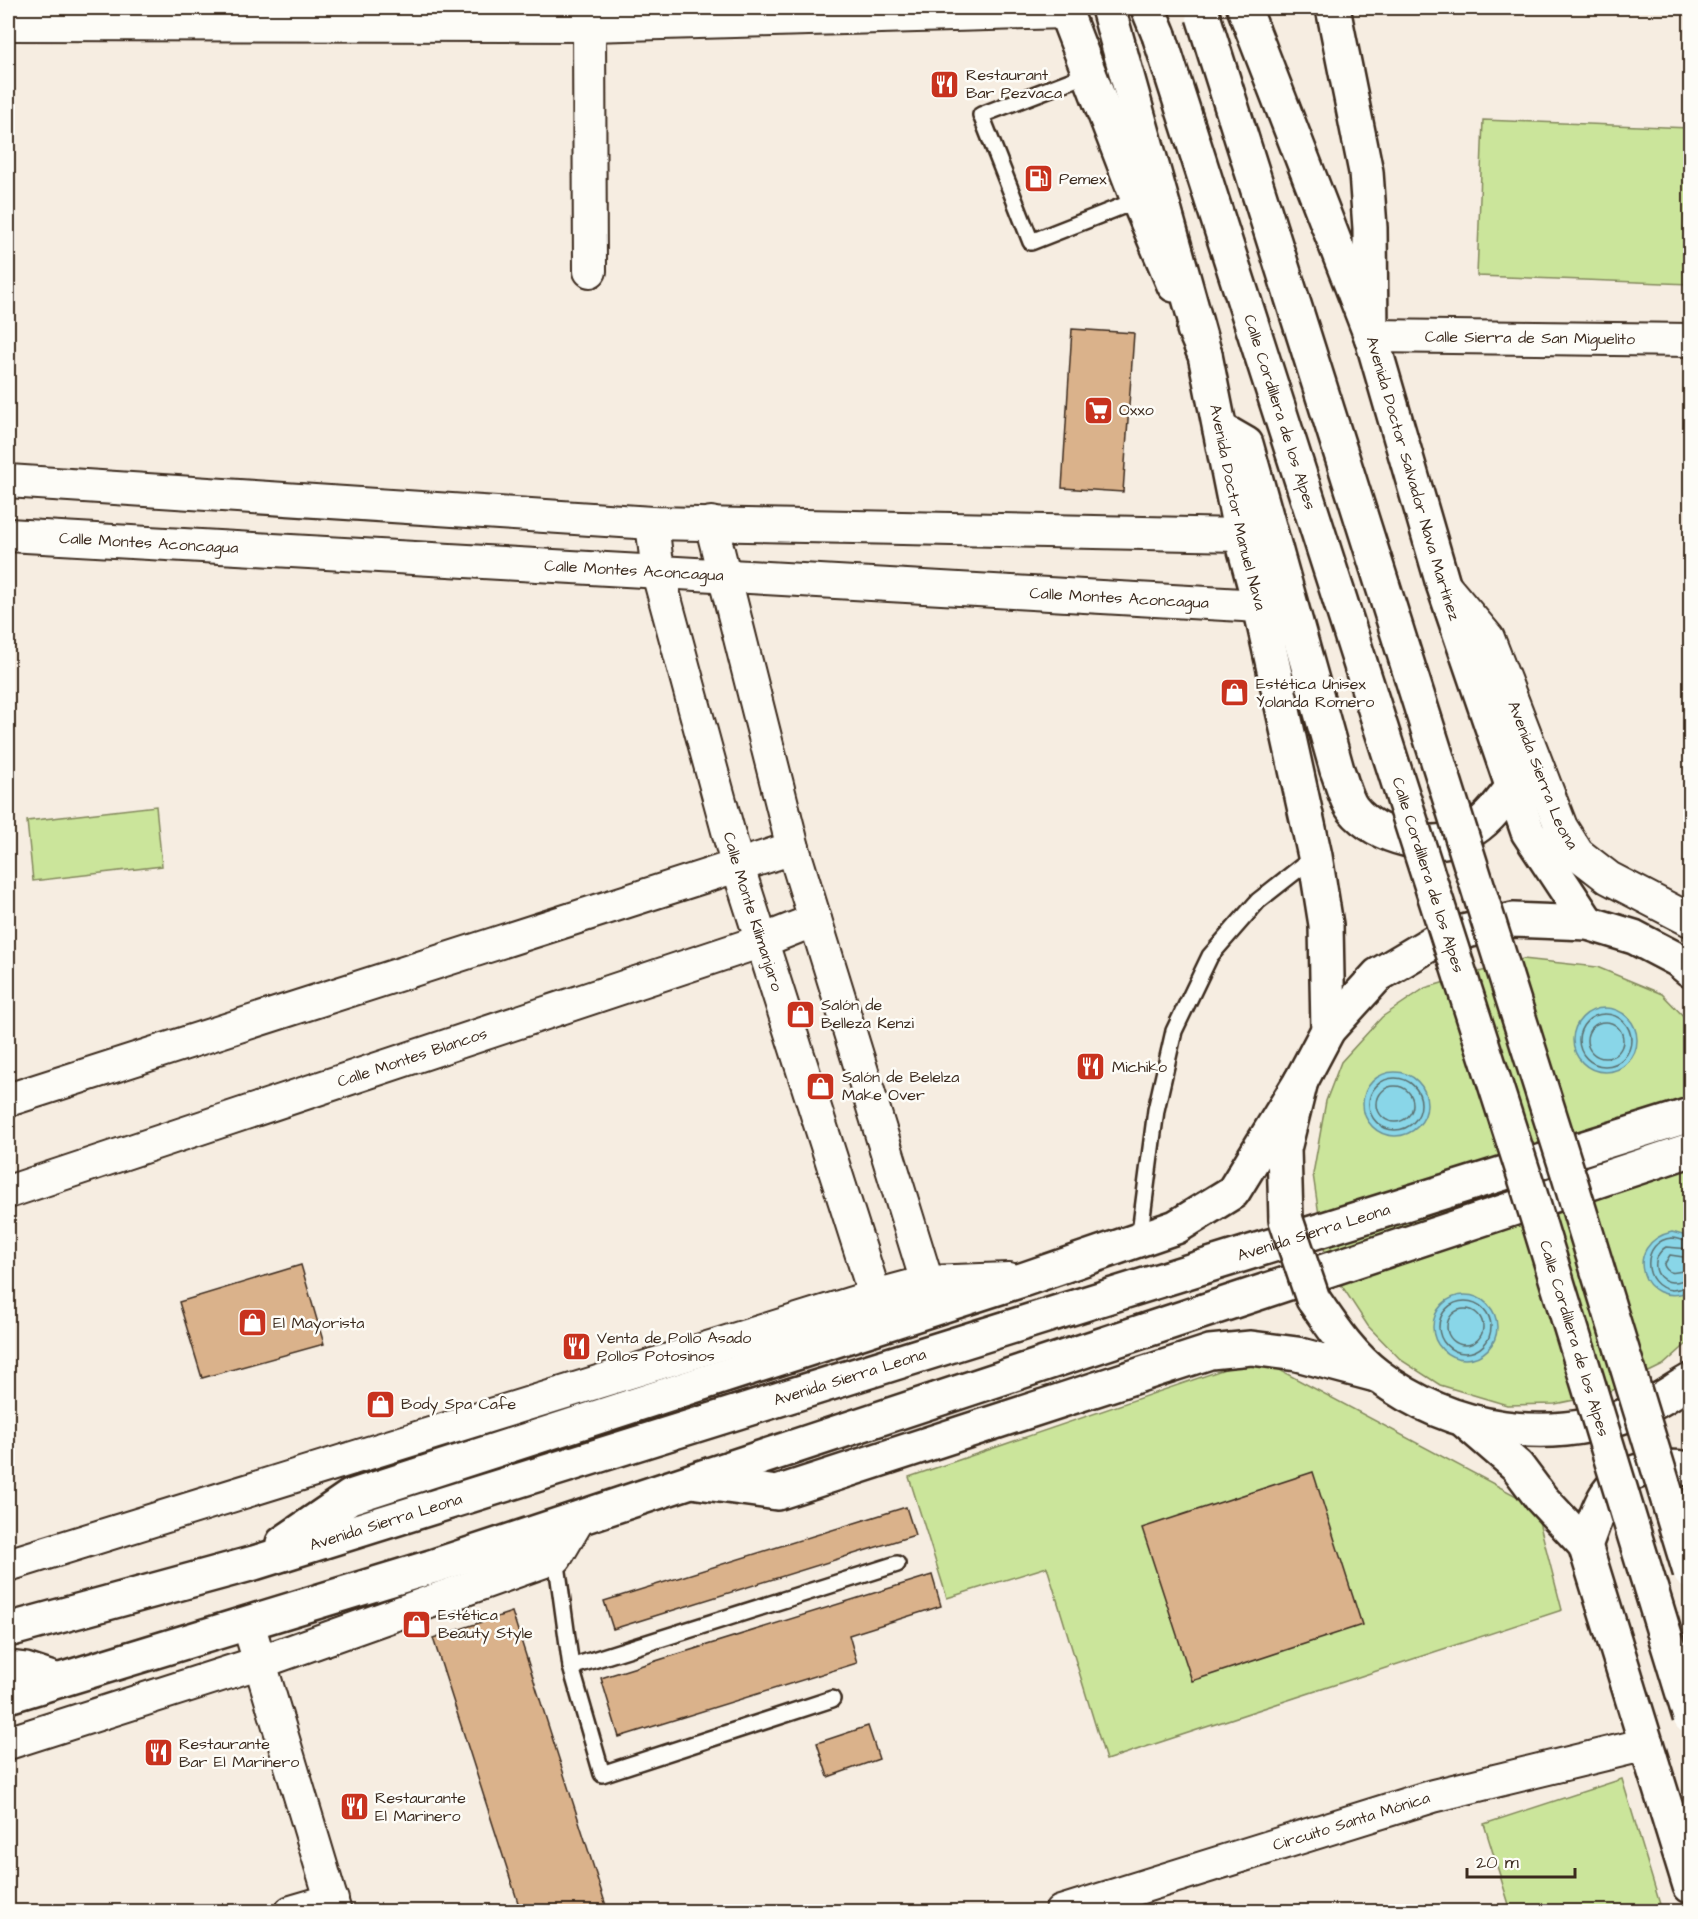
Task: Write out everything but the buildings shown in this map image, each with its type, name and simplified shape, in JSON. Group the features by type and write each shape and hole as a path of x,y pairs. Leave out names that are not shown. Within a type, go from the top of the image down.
{"main road":[{"path":"1108,8 1205,355"},
{"path":"1244,8 1371,336"},
{"name":"Avenida Doctor Salvador Nava Martínez","path":"1333,8 1366,172 1370,228 1371,336 1443,584 1528,832 1588,923"},
{"name":"Avenida Doctor Manuel Nava","path":"1065,10 1138,200 1205,355 1241,535 1260,606 1315,856 1326,925 1328,1030"},
{"path":"1201,12 1567,1170 1690,1572"},
{"name":"Calle Cordillera de los Alpes","path":"1154,21 1525,1175 1690,1717"},
{"path":"1220,429 1246,444 1337,770 1352,808 1369,823 1402,838 1433,842 1465,835 1489,818 1512,788"},
{"path":"254,1563 350,1497 1025,1279 1176,1227 1233,1192 1301,1081 1328,1030 1378,975 1442,937 1514,920 1588,923 1634,937 1678,960 1690,970"},
{"path":"1301,1081 1284,1149 1286,1220 1313,1299 1341,1340 1376,1375 1415,1399 1466,1422 1524,1431 1584,1428 1640,1410 1690,1381"},
{"name":"Avenida Sierra Leona","path":"8,1630 254,1563 1690,1115"},
{"path":"8,1696 579,1518 1690,1150"},
{"path":"690,1481 777,1493 1210,1352 1262,1349 1297,1354 1376,1375"},
{"path":"1466,1422 1517,1466 1541,1498 1585,1545 1690,1886"},
{"path":"1585,1545 1607,1494 1632,1473 1648,1467 1690,1469"},
{"path":"8,1668 25,1670 55,1680"}],"street":[{"path":"8,24 589,25 1065,10"},
{"path":"589,25 590,271"},
{"name":"Calle Sierra de San Miguelito","path":"1371,336 1690,340"},
{"path":"8,481 652,523 1241,535"},
{"name":"Calle Monte Kilimanjaro","path":"652,523 658,573 737,864 874,1296"},
{"path":"711,523 793,848 927,1282"},
{"name":"Calle Montes Aconcagua","path":"8,535 1260,606"},
{"name":"Avenida Sierra Leona","path":"1443,584 1488,638 1561,827 1578,854 1609,878 1690,920"},
{"path":"8,1100 737,864 793,848"},
{"name":"Calle Montes Blancos","path":"8,1192 762,941 815,920"},
{"path":"8,1565 874,1296 927,1282 1025,1279"},
{"path":"8,1743 261,1662 556,1557 579,1518"},
{"path":"248,1623 334,1906 291,1911"},
{"name":"Circuito Santa Mónica","path":"1061,1911 1432,1796 1647,1744"}],"lane":[{"path":"1088,74 981,115 1031,242 1138,200"},
{"path":"1139,1240 1156,1110 1174,1031 1210,956 1258,901 1315,856"},
{"path":"556,1557 571,1667 602,1774 832,1699"},
{"path":"571,1667 897,1564"}],"green space":[{"path":"1483,120 1690,128 1690,284 1477,276"},
{"path":"156,806 162,866 33,881 27,821"},
{"path":"1523,959 1597,967 1662,994 1690,1023 1690,1341 1663,1365 1604,1394 1555,1404 1507,1405 1440,1385 1401,1360 1368,1326 1338,1280 1324,1249 1313,1174 1326,1101 1341,1062 1382,1017 1425,988"},
{"path":"1257,1358 1535,1506 1562,1610 1106,1760 1047,1567 947,1598 909,1477"},
{"path":"1622,1779 1662,1911 1511,1911 1484,1824"}],"water":[{"path":"1605,1008 1623,1014 1631,1022 1637,1040 1631,1058 1623,1066 1605,1072 1587,1066 1579,1058 1573,1040 1579,1022 1587,1014"},
{"path":"1395,1072 1413,1078 1421,1086 1427,1104 1421,1122 1413,1130 1395,1136 1377,1130 1369,1122 1363,1104 1369,1086 1377,1078"},
{"path":"1672,1232 1690,1237 1690,1291 1673,1295 1659,1292 1649,1284 1642,1261 1646,1249 1656,1239"},
{"path":"1465,1295 1483,1301 1491,1309 1497,1327 1491,1345 1483,1353 1465,1359 1447,1353 1439,1345 1433,1327 1439,1309 1447,1301"}],"place":[{"name":"Restaurant Bar Pezvaca","path":"945,84"},
{"name":"Pemex","path":"1038,179"},
{"name":"Oxxo","path":"1098,410"},
{"name":"Estética Unisex Yolanda Romero","path":"1235,693"},
{"name":"Salón de Belleza Kenzi","path":"800,1014"},
{"name":"Michiko","path":"1091,1067"},
{"name":"Salón de Belelza Make Over","path":"821,1086"},
{"name":"El Mayorista","path":"252,1323"},
{"name":"Venta de Pollo Asado Pollos Potosinos","path":"576,1347"},
{"name":"Body Spa Cafe","path":"380,1404"},
{"name":"Estética Beauty Style","path":"417,1624"},
{"name":"Restaurante Bar El Marinero","path":"158,1753"},
{"name":"Restaurante El Marinero","path":"354,1807"}]}
